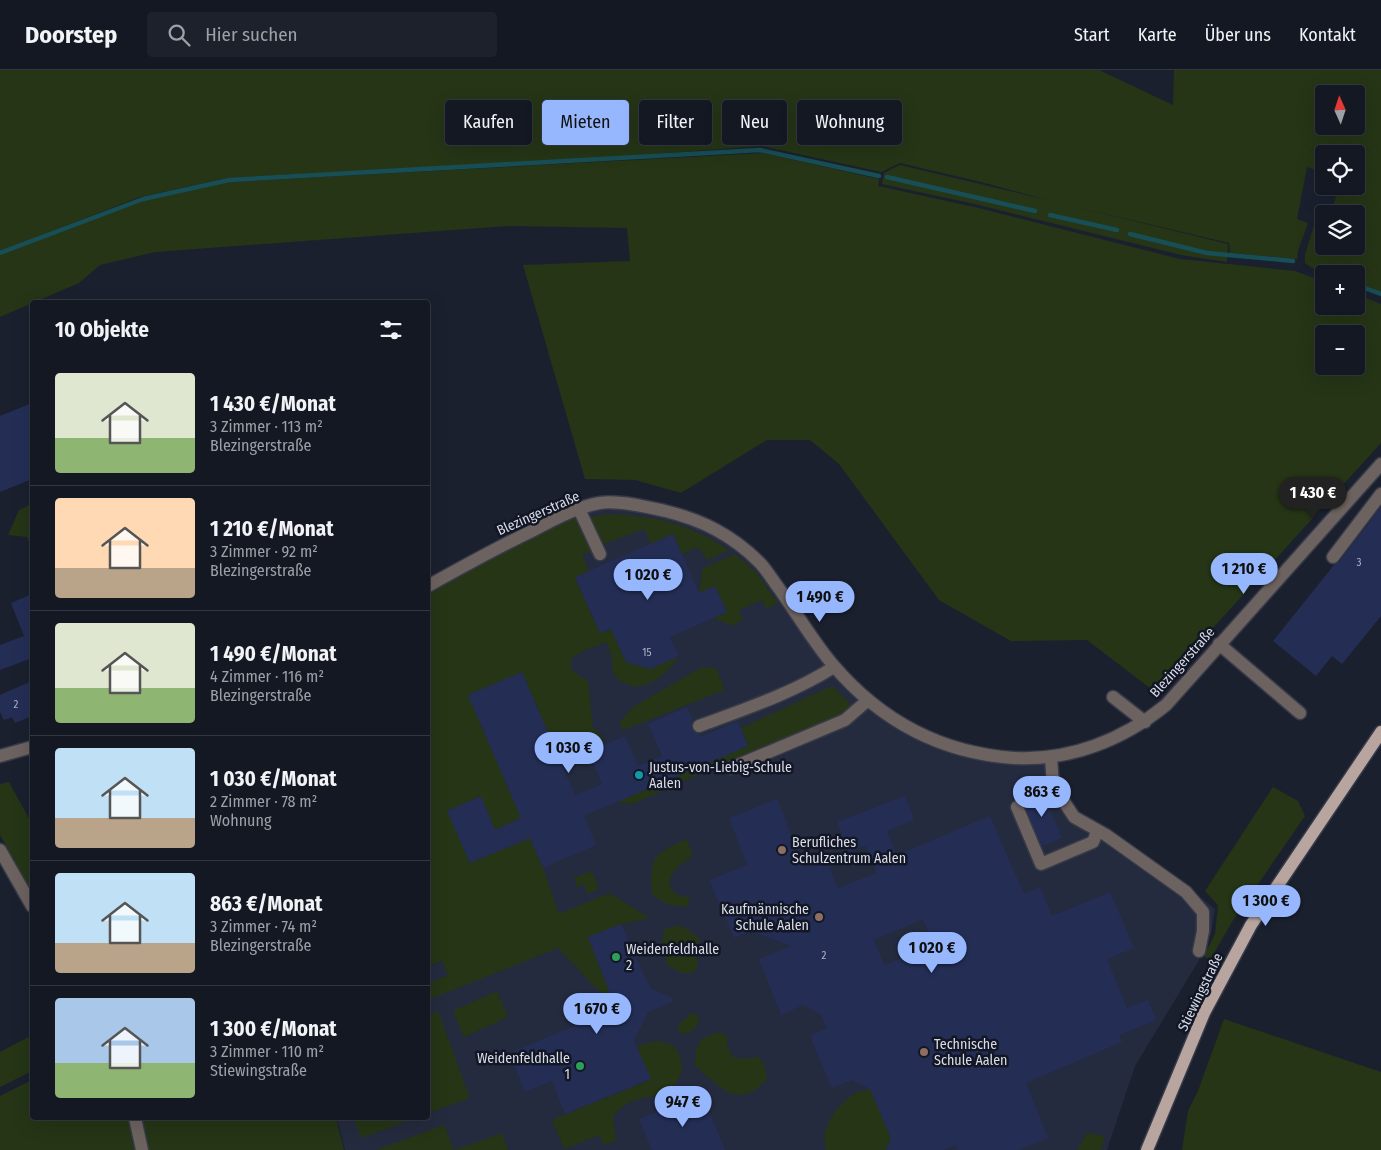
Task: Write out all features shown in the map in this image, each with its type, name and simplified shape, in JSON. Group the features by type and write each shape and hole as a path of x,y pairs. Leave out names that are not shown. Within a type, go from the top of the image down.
{"main road":[{"name":"Stiewingstraße","path":"1147,1150 1204,1013 1251,925 1381,732"}],"street":[{"name":"Blezingerstraße","path":"430,585 489,552 579,509 602,503 644,506 690,517 732,538 761,563 834,666 868,700 905,727 940,743 990,756 1051,758 1086,749 1112,738 1145,722 1166,705 1381,464"},
{"path":"1356,492 1372,505"},
{"path":"1333,557 1381,494"},
{"path":"579,509 600,554"},
{"path":"1219,644 1300,713"},
{"path":"699,726 806,683 834,666"},
{"path":"1113,697 1145,722"},
{"path":"731,768 845,720 868,700"},
{"path":"0,756 30,748"},
{"path":"1051,758 1053,785 1074,817 1097,832 1106,835 1186,892 1203,912 1204,931 1199,951"},
{"path":"1017,807 1041,864 1093,842 1097,832"},
{"path":"0,850 30,902"},
{"path":"135,1120 142,1150"}],"shaded area":[{"name":"Berufliches Schulzentrum Aalen","path":"602,503 690,517 761,563 826,657 875,706 940,743 1049,757 1053,785 1074,817 1089,819 1182,882 1215,909 1211,933 1198,962 1135,1066 1107,1150 345,1150 338,1120 430,1120 430,965 442,961 430,935 430,593 581,517"}],"green space":[{"path":"0,70 1099,70 1173,105 1174,70 1381,70 1381,292 1365,286 1365,265 1315,265 1315,269 1305,263 1305,255 1314,225 1315,255 1365,255 1365,205 1333,205 1337,195 1365,195 1365,145 1315,145 1315,170 1307,167 1297,219 1308,223 1297,259 1230,253 1229,243 1072,206 1228,244 1227,262 1181,255 979,205 882,184 884,173 900,165 1048,200 985,183 900,163 881,172 762,146 612,157 227,178 140,197 0,251"},
{"path":"763,153 879,179 878,186 979,208 1180,259 1295,271 1315,279 1315,315 1365,315 1365,298 1381,304 1381,443 1155,692 1087,640 1011,641 939,600 839,464 810,440 767,440 681,493 635,480 585,479 523,265 630,261 627,228 508,226 155,252 100,265 79,283 40,300 30,300 30,304 0,317 0,253 143,199 230,182"},
{"path":"30,505 30,545 27,537 8,535 19,510"},
{"path":"609,514 657,519 672,523 699,533 729,550 707,560 698,547 682,554 673,534 651,544 644,529 604,544 585,518"},
{"path":"581,517 592,551 582,555 589,571 575,578 600,633 611,629 626,662 650,669 679,656 662,675 647,684 639,686 624,683 615,675 606,642 581,652 571,659 572,671 588,681 593,727 604,739 588,752 561,762 522,672 468,695 521,818 495,830 480,796 448,811 470,863 530,838 559,914 609,893 650,918 621,924 588,937 616,1009 558,948 430,999 430,983 448,975 442,961 430,965 430,593 555,523"},
{"path":"735,554 757,573 778,603 767,609 762,600 739,610 743,620 731,626 714,618 727,612 715,586 699,593 703,568"},
{"path":"702,667 716,668 724,690 623,730 619,723 633,707"},
{"path":"832,686 854,707 841,715 633,804 617,802 748,746 741,728"},
{"path":"9,782 30,820 30,889 0,835 0,784"},
{"path":"1273,787 1298,801 1305,816 1232,922 1210,960 1204,956 1215,934 1218,905 1205,891"},
{"path":"687,839 693,856 675,870 669,883 674,893 690,898 688,906 678,906 660,900 652,894 652,871 656,858 661,853"},
{"path":"592,871 599,889 587,894 584,884 577,887 574,878"},
{"path":"679,925 699,938 694,954 698,966 693,973 681,973 667,965 662,944 664,929"},
{"path":"497,991 508,1017 464,1037 453,1011"},
{"path":"438,1011 470,1098 430,1112 430,1014"},
{"path":"694,1013 698,1016 699,1023 691,1032 684,1034 679,1032 678,1024"},
{"path":"1224,1019 1381,1072 1381,1150 1182,1150 1188,1111 1198,1091"},
{"path":"715,1033 723,1033 728,1037 727,1046 733,1057 745,1059 759,1057 765,1067 767,1079 757,1089 747,1094 738,1095 730,1093 695,1066 696,1050 701,1039"},
{"path":"30,1036 30,1072 0,1087 0,1052"},
{"path":"656,1041 672,1045 679,1053 682,1070 671,1088 657,1095 635,1100 620,1109 613,1116 616,1141 604,1145 599,1135 564,1149 552,1120 650,1080 637,1046"},
{"path":"30,1081 30,1120 129,1120 136,1150 0,1150 0,1096"},
{"path":"870,1089 891,1138 886,1150 826,1150 825,1134 834,1113 853,1095"},
{"path":"140,1120 336,1120 344,1150 146,1150"},
{"path":"354,1120 410,1120 361,1138"},
{"path":"444,1125 454,1150 376,1150"},
{"path":"502,1133 508,1150 455,1150"},
{"path":"1087,1133 1105,1136 1101,1150 1077,1150"}],"building":[{"path":"30,404 30,480 0,492 0,416"},
{"path":"1381,507 1381,616 1342,664 1332,656 1316,676 1273,641 1334,565 1339,562"},
{"path":"673,534 699,593 715,586 727,612 670,637 679,656 650,669 626,662 611,629 600,633 575,577"},
{"path":"30,595 30,659 0,670 0,645 24,636 11,603"},
{"name":"Justus-von-Liebig-Schule Aalen","path":"522,672 575,795 602,784 588,752 625,736 638,766 662,756 648,724 687,707 693,721 692,729 700,737 738,721 748,746 584,816 596,845 543,868 530,838 470,863 447,811 481,796 495,830 521,818 468,695"},
{"path":"30,682 30,717 15,723 12,717 4,720 0,712 0,695"},
{"path":"1042,790 1062,838 1042,846 1021,799"},
{"path":"905,796 914,820 887,831 897,855 990,816 1024,894 1040,887 1052,916 1110,892 1134,948 1107,959 1127,1008 1148,1000 1156,1020 1119,1035 1122,1042 1026,1083 1048,1138 1019,1150 958,1150 956,1145 943,1150 886,1150 891,1138 870,1089 852,1080 832,1088 810,1036 827,1028 821,1014 803,1005 781,1015 759,959 791,946 751,931 734,938 709,880 747,865 729,818 777,799 804,867 826,858 838,888 877,873 866,845 849,852 837,822","holes":["923,919 934,946 884,965 874,940"]},
{"name":"Weidenfeldhalle 1","path":"621,924 650,988 676,1000 648,1012 634,1040 651,1079 565,1114 552,1081 525,1092 509,1053 616,1009 588,937"},
{"path":"702,1094 725,1150 652,1150 639,1119"}],"waterway":[{"path":"0,253 143,199 229,180 760,150 879,176"},
{"path":"887,177 1035,211"},
{"path":"1050,215 1117,230"},
{"path":"1130,234 1207,253 1293,261"},
{"path":"1365,288 1381,294"}],"place":[{"name":"Justus-von-Liebig-Schule Aalen","path":"639,775"},
{"name":"Berufliches Schulzentrum Aalen","path":"782,850"},
{"name":"Kaufmännische Schule Aalen","path":"819,917"},
{"name":"Weidenfeldhalle 2","path":"616,957"},
{"name":"Technische Schule Aalen","path":"924,1052"},
{"name":"Weidenfeldhalle 1","path":"580,1066"}]}
